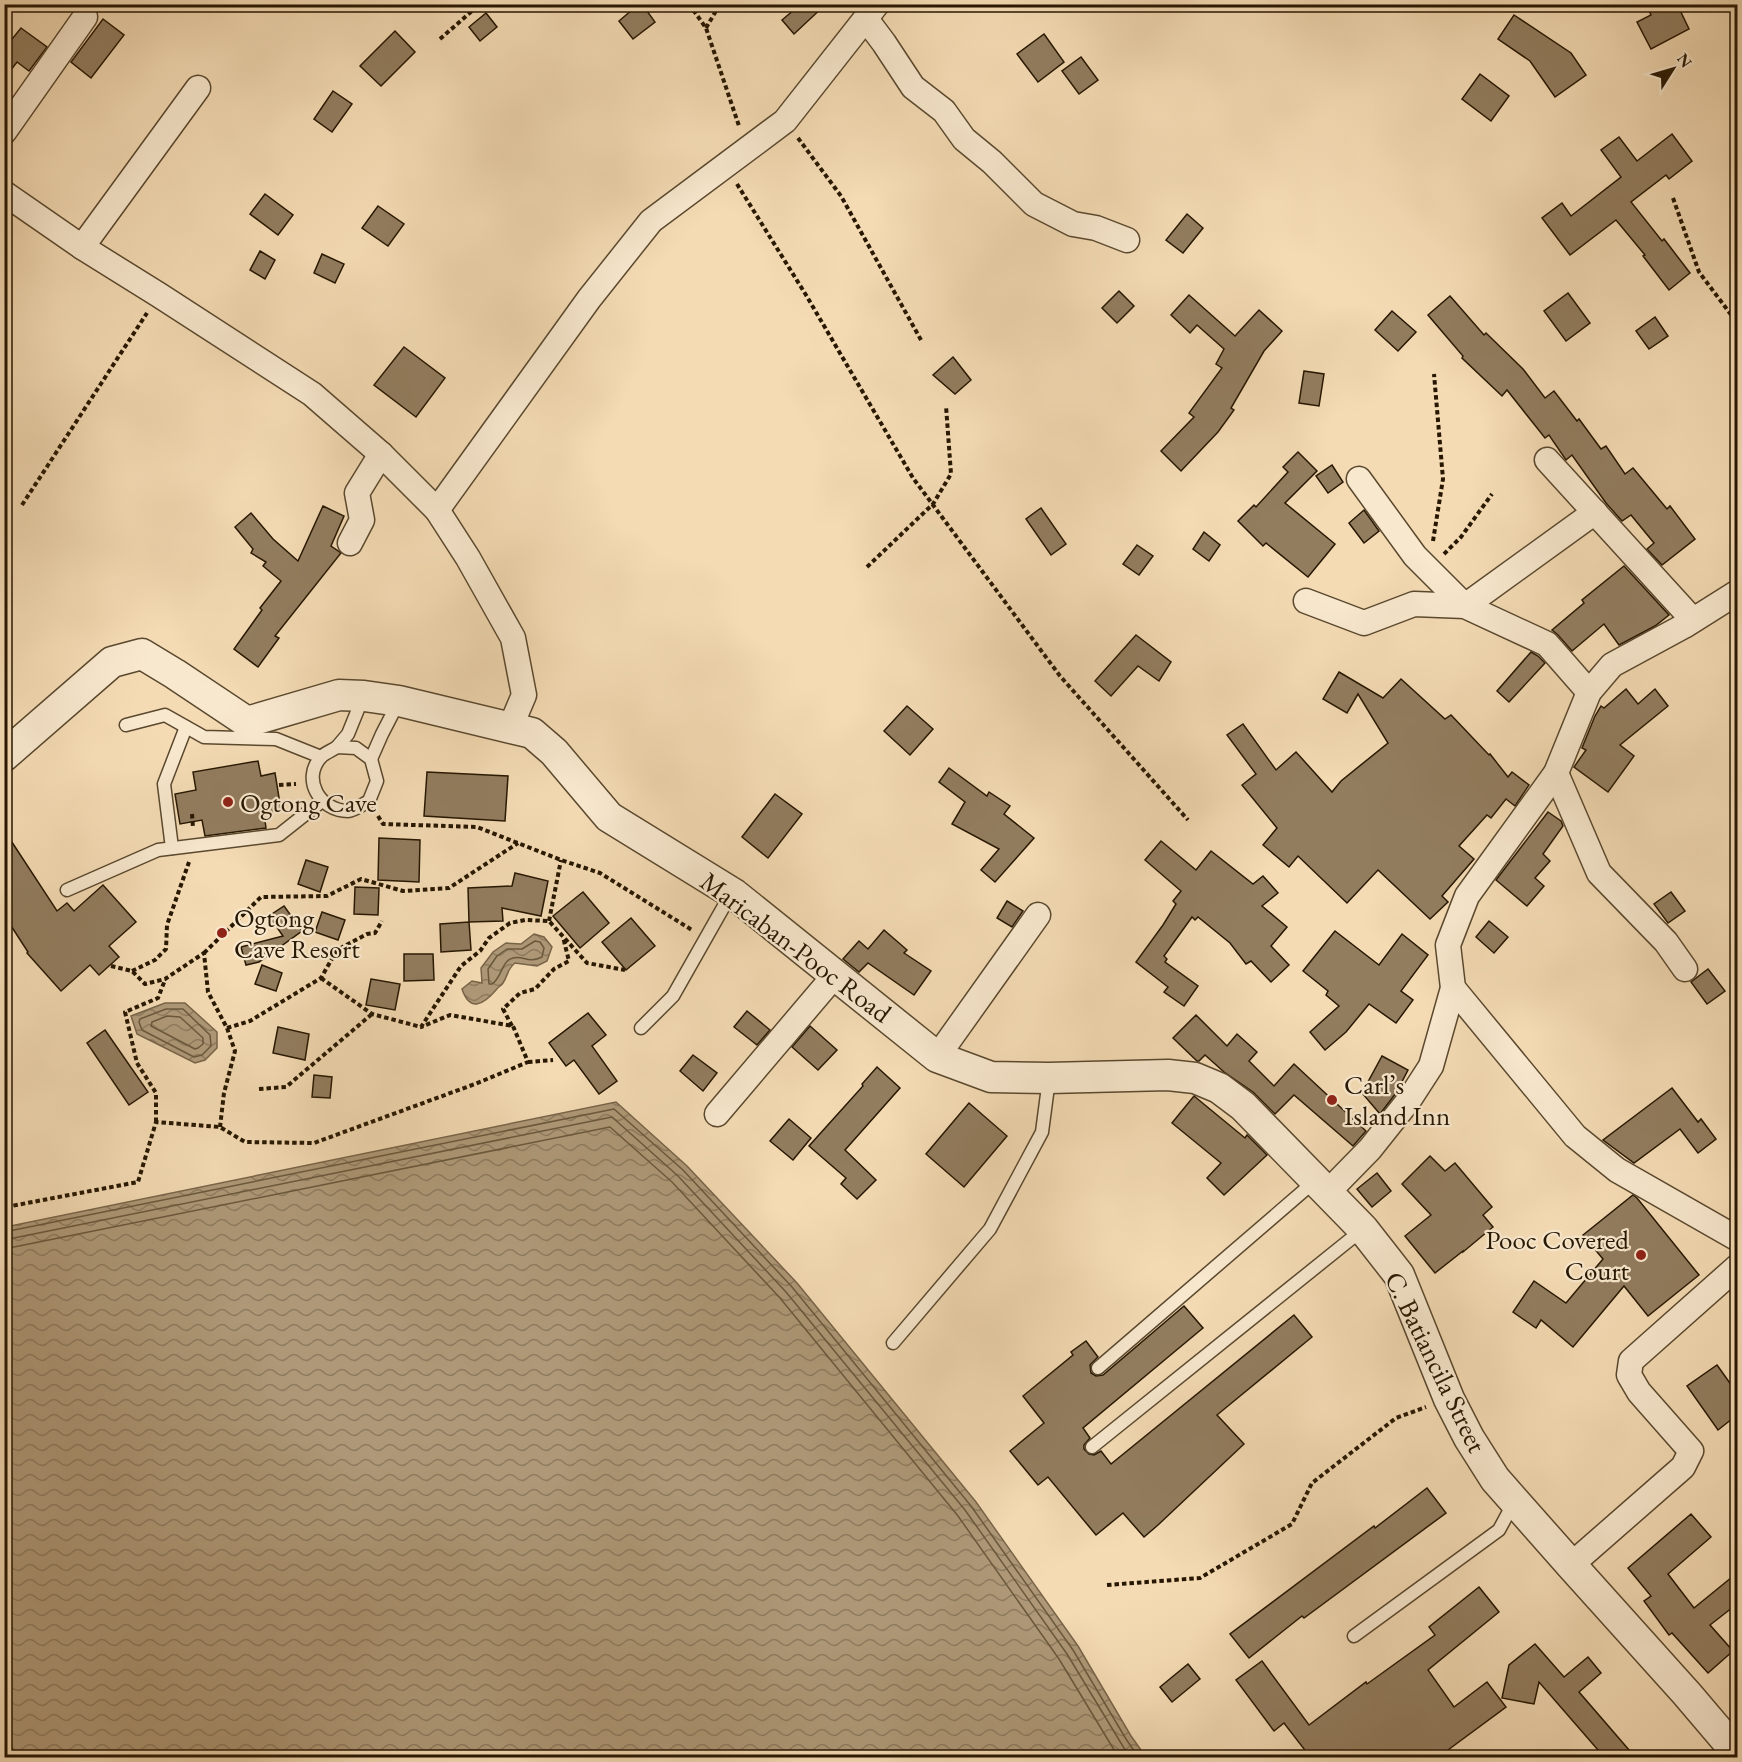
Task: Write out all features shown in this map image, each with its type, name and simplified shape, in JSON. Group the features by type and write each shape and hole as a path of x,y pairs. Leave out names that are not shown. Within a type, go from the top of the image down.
{"street":[{"path":"437,510 589,299 651,221 785,121 872,12"},
{"path":"872,12 884,43 913,87 944,111 964,139 992,162 1034,204 1073,224 1096,228 1127,240"},
{"path":"4,132 86,17"},
{"path":"82,247 198,88"},
{"path":"4,193 82,247 312,394 381,454 437,510 468,558 513,638 524,695 510,728"},
{"path":"350,543 362,520 357,493 381,454"},
{"path":"1547,460 1693,620"},
{"path":"1359,479 1415,556 1465,606 1547,644 1589,692"},
{"path":"1306,601 1364,623 1414,604 1465,606 1595,512"},
{"path":"1321,1186 1370,1149 1409,1100 1431,1066 1453,988 1448,945 1467,896 1556,772 1589,692 1612,665 1693,620 1737,592"},
{"name":"Maricaban-Pooc Road","path":"4,756 112,662 142,654 247,722 339,695 399,701 532,733 554,752 609,817 734,894 937,1057"},
{"path":"1556,772 1599,873 1666,942 1685,969"},
{"path":"937,1057 1038,915"},
{"path":"717,1114 835,975"},
{"path":"1453,988 1575,1136 1617,1170 1737,1239"},
{"name":"C. Batiancila Street","path":"937,1057 991,1077 1168,1075 1195,1078 1219,1088 1243,1106 1363,1229 1399,1275 1449,1399 1469,1438 1496,1479 1687,1694 1737,1754"},
{"path":"1571,1565 1683,1467 1690,1450 1639,1392 1629,1375 1631,1361 1737,1266"}],"lane":[{"path":"337,747 356,748 371,759 377,781 369,801 349,812 328,807 322,801 315,793 313,774 321,757 337,747 348,734 364,696"},
{"path":"371,759 399,701"},
{"path":"126,725 165,715 204,737 276,739 321,757"},
{"path":"172,848 164,784 186,727"},
{"path":"67,890 159,850 279,835 322,801"},
{"path":"641,1028 673,996 724,906 734,894"},
{"path":"893,1343 990,1229 1042,1131 1049,1078"},
{"path":"1098,1368 1321,1186"},
{"path":"1092,1447 1363,1229"},
{"path":"1354,1636 1500,1530 1515,1501"}],"path":[{"path":"440,39 480,4"},
{"path":"689,4 706,28 747,150"},
{"path":"706,28 720,4"},
{"path":"785,121 841,196 921,340"},
{"path":"726,165 806,295 913,478 1060,676 1188,820"},
{"path":"1673,198 1699,272 1737,324"},
{"path":"22,505 159,295"},
{"path":"1428,569 1443,479 1434,374"},
{"path":"867,567 933,504 951,474 946,406"},
{"path":"1428,569 1461,537 1492,494"},
{"path":"369,801 383,824 477,827 600,873 706,939"},
{"path":"111,966 132,971 145,984 165,979 204,953 261,897 327,896 361,879 403,891 449,888 518,843"},
{"path":"132,971 155,960 166,949 167,926 195,845"},
{"path":"549,921 561,860"},
{"path":"421,1027 461,966 480,951 489,938 510,923 525,920 549,921 587,963 625,970"},
{"path":"227,1028 250,1021 321,978 337,950 367,934 375,933 382,921"},
{"path":"528,1062 513,1026 502,1009 520,993 536,988 554,969 568,961 563,936"},
{"path":"204,953 208,992 227,1028 235,1051 224,1093 220,1127"},
{"path":"321,978 372,1014 421,1027 450,1015 513,1026"},
{"path":"6,1207 138,1182 156,1122 156,1094 137,1063 125,1012 158,998 165,979"},
{"path":"259,1089 286,1086 372,1014"},
{"path":"156,1122 220,1127 244,1142 314,1143 475,1084 528,1062 553,1060"},
{"path":"1107,1585 1200,1578 1292,1524 1312,1483 1396,1418 1449,1399"}],"water":[{"path":"534,934 544,937 552,947 547,961 537,966 515,963 502,984 487,999 478,1004 473,1004 465,997 462,989 472,981 482,983 481,968 493,952 506,943 521,944"},
{"path":"165,1003 185,1003 217,1032 217,1048 205,1060 195,1063 137,1034 131,1016"},
{"path":"616,1102 687,1166 797,1283 976,1502 1078,1646 1131,1736 1146,1757 5,1757 5,1227"}],"building":[{"path":"642,4 655,22 633,39 619,21"},
{"path":"801,4 826,4 794,34 782,20"},
{"path":"1646,4 1677,4 1689,29 1651,49 1637,22 1651,15"},
{"path":"486,13 497,27 480,41 469,27"},
{"path":"1514,15 1571,53 1586,75 1555,97 1530,61 1498,39"},
{"path":"103,19 124,35 91,78 71,62"},
{"path":"21,28 47,47 29,71 17,62 4,79 4,49"},
{"path":"395,31 415,52 381,86 360,66"},
{"path":"1044,34 1064,62 1038,82 1017,54"},
{"path":"1081,57 1098,80 1079,94 1062,71"},
{"path":"1480,74 1509,96 1491,121 1462,99"},
{"path":"333,91 352,104 332,132 314,119"},
{"path":"1672,134 1692,161 1669,179 1666,175 1631,202 1690,273 1669,290 1643,256 1645,255 1616,220 1570,255 1542,218 1562,203 1571,216 1621,177 1601,150 1619,137 1637,161"},
{"path":"265,194 293,215 278,235 250,214"},
{"path":"378,206 404,224 388,246 362,228"},
{"path":"1187,214 1203,228 1183,253 1166,240"},
{"path":"260,251 275,260 265,279 250,270"},
{"path":"322,254 344,264 335,283 314,273"},
{"path":"1119,291 1134,306 1117,323 1102,308"},
{"path":"1568,293 1590,323 1566,341 1544,311"},
{"path":"1189,295 1235,336 1259,310 1282,331 1264,351 1231,408 1234,410 1218,432 1181,471 1161,451 1194,417 1189,413 1222,368 1216,364 1224,349 1197,325 1190,333 1171,315"},
{"path":"1450,296 1484,335 1486,333 1523,369 1545,398 1554,391 1601,449 1606,446 1625,474 1633,468 1667,509 1670,506 1695,539 1662,565 1647,549 1654,543 1631,515 1622,521 1606,503 1572,455 1566,460 1549,435 1545,438 1507,390 1502,396 1462,358 1463,356 1428,315"},
{"path":"1392,311 1416,332 1398,351 1375,330"},
{"path":"1655,317 1668,336 1649,349 1636,331"},
{"path":"404,347 445,378 416,417 374,385"},
{"path":"953,357 971,380 955,394 933,375"},
{"path":"1304,371 1324,374 1319,406 1299,403"},
{"path":"1298,452 1317,471 1285,503 1335,544 1308,577 1266,543 1263,546 1238,521 1254,505 1256,507 1288,472 1283,467"},
{"path":"1332,465 1343,482 1328,493 1316,476"},
{"path":"323,506 344,516 331,546 341,553 275,636 279,638 258,667 234,649 262,610 260,608 281,581 263,566 266,562 251,553 253,549 235,527 251,513 273,539 298,561"},
{"path":"1041,508 1066,544 1051,555 1026,519"},
{"path":"1364,510 1379,531 1364,543 1349,523"},
{"path":"1204,532 1220,545 1209,561 1193,549"},
{"path":"1137,545 1153,556 1139,575 1123,564"},
{"path":"1624,566 1669,615 1655,626 1619,645 1604,624 1572,651 1552,630 1584,603 1582,600"},
{"path":"1136,635 1171,662 1159,681 1138,666 1111,696 1095,681"},
{"path":"1531,652 1545,663 1509,702 1497,691"},
{"path":"1339,672 1383,698 1401,679 1445,719 1451,715 1490,754 1508,777 1512,772 1529,785 1515,806 1506,799 1491,818 1487,815 1459,846 1474,859 1442,896 1448,902 1430,919 1378,870 1347,903 1298,856 1289,867 1263,845 1277,828 1242,785 1256,774 1227,735 1243,724 1276,770 1296,752 1332,792 1341,781 1388,743 1358,694 1347,713 1323,699"},
{"path":"1626,689 1638,704 1655,689 1668,706 1620,745 1634,756 1608,792 1574,767 1586,750 1582,748 1601,706 1604,708"},
{"path":"907,706 933,729 910,755 884,731"},
{"name":"Ogtong Cave","path":"258,761 261,776 275,773 281,810 264,813 266,828 205,836 202,820 180,824 175,794 196,790 193,772"},
{"path":"949,768 987,796 989,792 1010,806 1004,814 1034,838 995,882 981,870 999,849 952,824 965,802 939,782"},
{"path":"427,772 508,776 505,821 424,816"},
{"path":"775,794 802,814 768,858 742,837"},
{"path":"1548,812 1561,821 1563,826 1543,854 1550,861 1535,878 1544,886 1527,906 1496,880"},
{"path":"4,830 57,911 67,903 74,911 103,885 136,922 109,946 119,957 99,975 90,965 61,991 27,953 4,915"},
{"path":"379,838 420,840 419,882 378,880"},
{"path":"1161,841 1196,870 1211,851 1253,884 1263,876 1278,893 1262,906 1287,927 1271,946 1289,965 1271,982 1251,961 1246,964 1230,943 1198,917 1195,920 1192,917 1164,956 1167,959 1165,962 1198,986 1184,1006 1164,992 1168,987 1136,962 1163,925 1176,904 1173,901 1181,891 1145,860"},
{"path":"306,860 328,867 320,892 298,884"},
{"path":"515,873 548,881 541,916 502,908 503,921 469,922 468,888 512,886"},
{"path":"355,887 379,888 378,915 354,914"},
{"path":"583,892 609,923 580,948 553,916"},
{"path":"1671,892 1685,911 1668,923 1654,904"},
{"path":"1007,901 1023,911 1012,927 997,918"},
{"path":"284,906 302,931 259,962 246,965 241,947 283,936 269,916"},
{"path":"322,912 345,920 338,940 315,932"},
{"path":"631,918 655,946 626,970 602,942"},
{"path":"1489,921 1508,937 1494,953 1476,937"},
{"path":"469,922 471,950 441,952 440,924"},
{"path":"884,930 907,950 904,953 931,971 914,995 868,963 859,972 843,959 859,941 868,949"},
{"path":"1335,931 1379,965 1402,934 1428,955 1401,991 1413,1000 1396,1023 1369,1004 1346,1032 1325,1050 1310,1032 1339,1006 1326,995 1328,991 1303,971"},
{"path":"404,954 433,954 434,980 404,981"},
{"path":"262,965 282,973 276,991 255,984"},
{"path":"1708,969 1725,991 1707,1004 1691,982"},
{"path":"371,979 400,984 395,1010 366,1005"},
{"path":"747,1011 770,1030 757,1045 734,1027"},
{"path":"588,1013 606,1035 592,1046 617,1081 599,1094 574,1060 566,1066 549,1043"},
{"path":"1196,1015 1227,1046 1237,1034 1257,1052 1249,1061 1274,1086 1294,1064 1366,1131 1353,1146 1294,1095 1275,1114 1253,1092 1224,1072 1205,1055 1197,1061 1173,1038"},
{"path":"810,1026 837,1050 818,1070 792,1047"},
{"path":"278,1027 309,1034 305,1060 273,1053"},
{"path":"105,1030 148,1092 129,1105 87,1043"},
{"path":"693,1055 717,1073 703,1091 680,1071"},
{"path":"1382,1056 1408,1070 1396,1093 1380,1114 1362,1093"},
{"path":"877,1067 900,1088 845,1150 876,1180 857,1199 841,1184 846,1178 809,1146"},
{"path":"314,1075 332,1077 330,1098 312,1097"},
{"path":"1672,1088 1698,1122 1701,1119 1716,1139 1698,1153 1680,1129 1634,1163 1603,1140"},
{"path":"1194,1096 1245,1138 1247,1135 1267,1155 1224,1195 1207,1178 1221,1163 1172,1123"},
{"path":"969,1103 1007,1136 964,1187 926,1154"},
{"path":"789,1119 811,1138 793,1160 770,1141"},
{"path":"1430,1156 1445,1171 1455,1163 1492,1207 1483,1215 1493,1227 1435,1273 1405,1236 1431,1215 1402,1184"},
{"path":"1377,1173 1391,1191 1372,1207 1357,1189"},
{"name":"Pooc Covered Court","path":"1633,1195 1699,1275 1648,1316 1624,1286 1573,1347 1541,1320 1536,1328 1513,1312 1534,1281 1566,1303 1603,1259 1583,1235"},
{"path":"1184,1306 1203,1328 1083,1428 1090,1438 1084,1445 1084,1449 1089,1454 1094,1455 1101,1451 1111,1464 1294,1315 1312,1337 1217,1415 1244,1444 1158,1525 1144,1537 1123,1513 1096,1535 1048,1477 1038,1485 1010,1451 1044,1423 1023,1396 1073,1355 1071,1352 1086,1341 1098,1357 1090,1365 1091,1373 1096,1376 1103,1375"},
{"path":"1717,1365 1737,1393 1737,1415 1718,1430 1687,1386"},
{"path":"1427,1488 1446,1513 1304,1618 1302,1616 1249,1658 1230,1634"},
{"path":"1691,1514 1711,1537 1668,1574 1694,1608 1737,1573 1737,1604 1710,1625 1733,1651 1708,1673 1672,1633 1669,1635 1644,1601 1651,1596 1628,1568"},
{"path":"1479,1587 1499,1612 1428,1670 1454,1707 1487,1682 1506,1707 1437,1758 1311,1758 1284,1723 1274,1731 1236,1680 1262,1661 1309,1725 1366,1682 1367,1684 1435,1635 1429,1627"},
{"path":"1535,1644 1564,1677 1588,1657 1601,1673 1579,1692 1636,1758 1605,1758 1539,1682 1534,1704 1502,1698 1509,1665"},
{"path":"1188,1664 1200,1679 1172,1702 1160,1687"}],"place":[{"name":"Ogtong Cave","path":"228,802"},
{"name":"Ogtong Cave Resort","path":"222,933"},
{"name":"Carl’s Island Inn","path":"1332,1100"},
{"name":"Pooc Covered Court","path":"1641,1255"}]}
